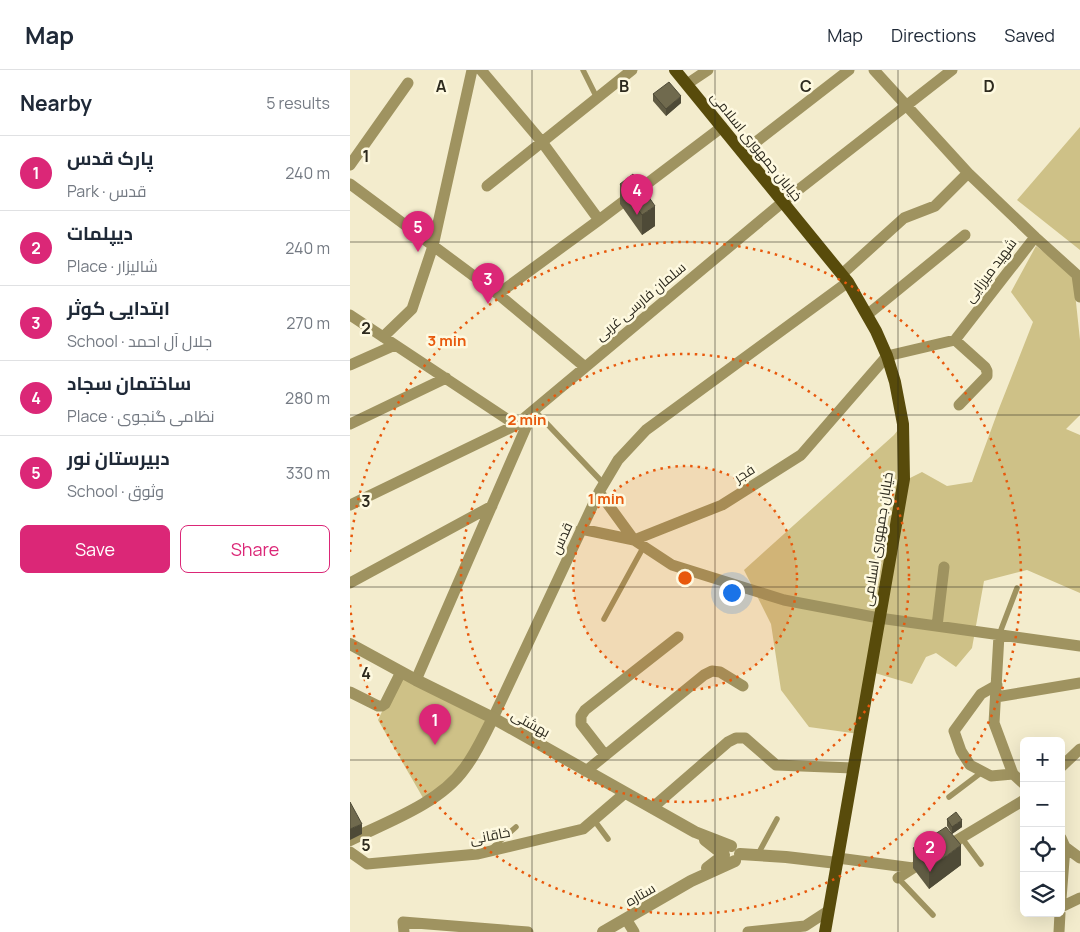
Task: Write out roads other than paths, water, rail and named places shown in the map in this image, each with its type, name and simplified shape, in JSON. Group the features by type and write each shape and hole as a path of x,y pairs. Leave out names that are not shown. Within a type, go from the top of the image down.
{"main road":[{"name":"خیابان جمهوری اسلامی","path":"675,70 845,278 876,331 888,356 903,424 904,479 825,932"}],"street":[{"path":"383,337 412,309 433,246 472,70"},
{"path":"481,70 542,142 599,220"},
{"path":"487,186 632,70"},
{"path":"687,84 708,70"},
{"path":"743,152 849,70"},
{"name":"شهید میرزایی","path":"874,70 968,173 1035,237 955,340"},
{"name":"سلمان فارسی غربی","path":"350,504 516,424 784,201 952,70"},
{"path":"350,165 408,83"},
{"path":"498,294 722,126"},
{"name":"قدس","path":"350,840 426,803 445,790 464,770 493,718 581,529 601,488 618,460 646,430 845,278 904,218 935,206 968,173"},
{"path":"350,184 498,294 585,367"},
{"path":"867,315 965,235"},
{"path":"1035,237 1077,275 1080,296"},
{"path":"350,315 516,424"},
{"path":"888,356 955,340 988,371 987,376 959,406"},
{"path":"350,365 395,345"},
{"name":"فجر","path":"639,543 722,505 802,455 888,356"},
{"path":"350,424 446,378"},
{"path":"416,680 534,410"},
{"path":"601,488 639,543"},
{"path":"350,583 492,506"},
{"path":"581,529 639,543 672,565 784,600 879,618 1080,646"},
{"path":"937,626 944,567"},
{"path":"1000,635 994,723 1013,774 1022,782"},
{"path":"605,755 581,724 581,716 585,710 678,637"},
{"name":"بهشتی","path":"350,644 416,680 493,718 732,854"},
{"path":"586,771 704,675 712,671 720,672 743,686"},
{"path":"350,692 378,706 382,706 385,704 401,672"},
{"path":"996,698 1080,683"},
{"path":"997,685 981,694 954,731 961,751 970,765 990,776 1013,774"},
{"path":"652,808 728,742 736,738 745,738 776,765 853,768"},
{"path":"1065,763 1080,749"},
{"name":"خاقانی","path":"350,852 367,864 478,854 583,829 625,793"},
{"path":"898,878 960,837 1020,802"},
{"path":"1065,844 1080,858"},
{"path":"732,854 837,860 913,868"},
{"name":"ستاره","path":"603,932 691,881 732,854"},
{"path":"1065,905 1080,898"},
{"path":"748,932 805,926 828,911"},
{"path":"1059,932 1060,917"},
{"path":"626,919 634,932"},
{"path":"404,932 403,922 528,932"}],"lane":[{"path":"583,70 597,98"},
{"path":"534,410 601,488"},
{"path":"604,620 639,543"},
{"path":"1000,635 1017,588"},
{"path":"949,797 982,772"},
{"path":"757,856 776,819"},
{"path":"594,820 608,839"},
{"path":"489,851 516,827"},
{"path":"960,837 981,864"},
{"path":"898,878 933,914"}],"place":[{"name":"ساختمان سجاد","path":"637,215"},
{"name":"دبیرستان نور","path":"418,252"},
{"name":"ابتدایی کوثر","path":"488,304"},
{"name":"پارک قدس","path":"435,745"},
{"name":"دیپلمات","path":"930,872"}]}
